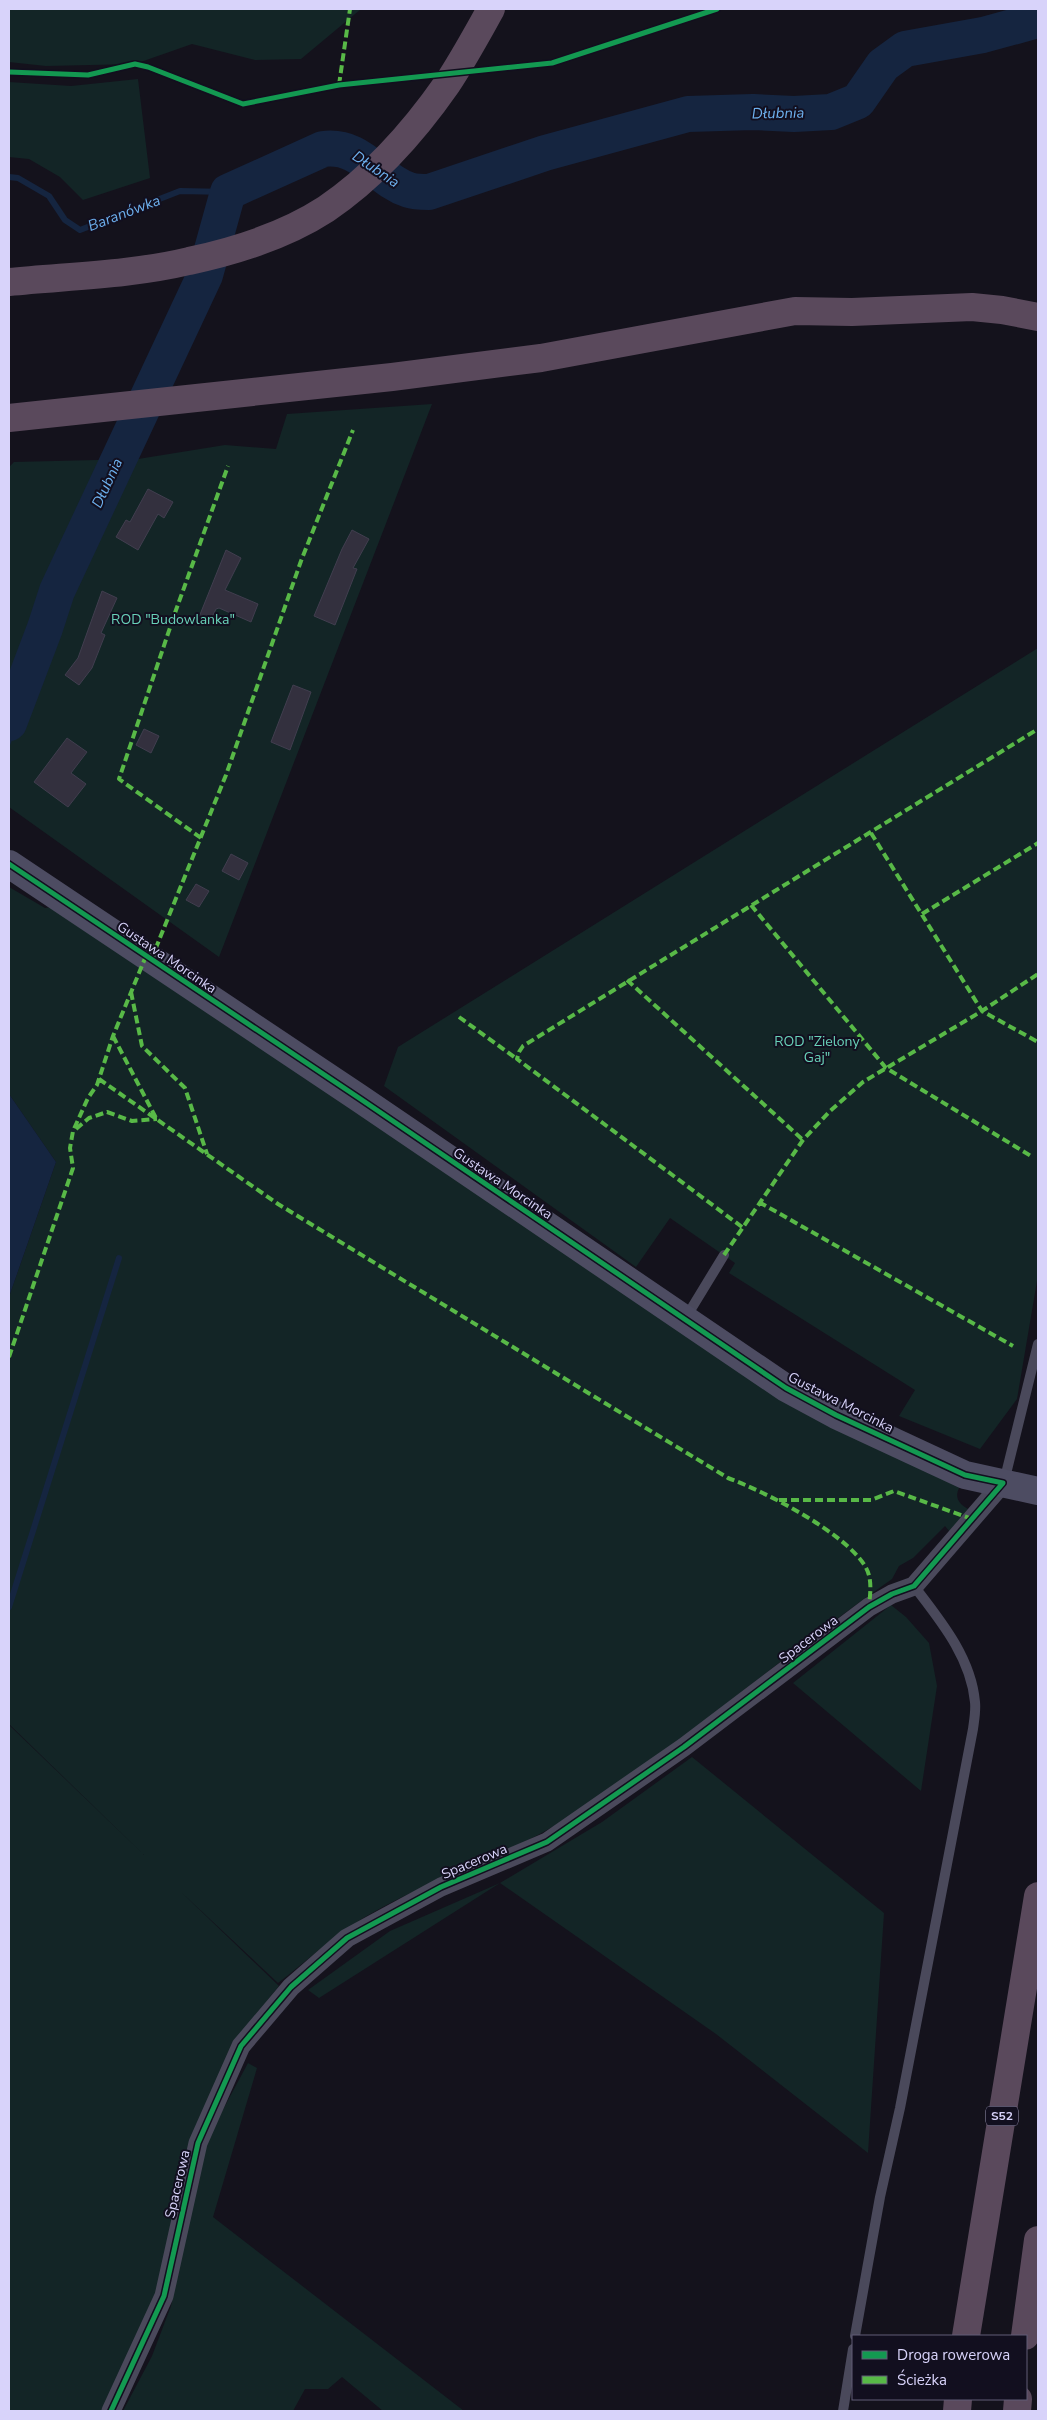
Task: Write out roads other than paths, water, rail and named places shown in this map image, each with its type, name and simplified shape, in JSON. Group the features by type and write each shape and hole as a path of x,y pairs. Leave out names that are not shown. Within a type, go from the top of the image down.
{"highway":[{"path":"9,282 188,262 232,250 280,233 326,209 369,175 412,129 447,83 486,17"},
{"path":"9,418 392,377 542,358 795,311 852,312 972,307 1002,310 1038,317"},
{"name":"S52","path":"966,2335 1038,1896"},
{"path":"1025,2335 1038,2240"}],"street":[{"name":"Gustawa Morcinka","path":"9,864 786,1388 836,1415 965,1475 1038,1491"},
{"name":"Spacerowa","path":"111,2411 164,2296 198,2143 241,2046 291,1987 347,1938 441,1888 547,1842 684,1747 869,1607 892,1594 914,1586 1003,1483"}],"lane":[{"path":"685,1320 724,1255"},
{"path":"1003,1483 1038,1344"},
{"path":"855,2335 880,2197 898,2117 974,1729 975,1702 970,1678 962,1657 952,1638 914,1586"},
{"path":"843,2411 852,2355"}],"water":[{"path":"57,591 51,634 9,748 9,705 41,620"},
{"path":"9,1094 56,1162 9,1297"}],"waterway":[{"name":"Dłubnia","path":"9,723 57,591 205,275 228,192 323,149 337,149 348,152 359,157 397,185 411,191 429,192 545,153 688,114 831,112 858,101 883,65 905,49 983,35 1038,20"},
{"name":"Baranówka","path":"9,177 18,178 49,196 65,220 80,230 180,191 228,192"},
{"path":"9,1607 119,1258"}],"park label":[{"name":"ROD \"Budowlanka\"","path":"173,619"},
{"name":"ROD \"Zielony Gaj\"","path":"817,1050"}]}
